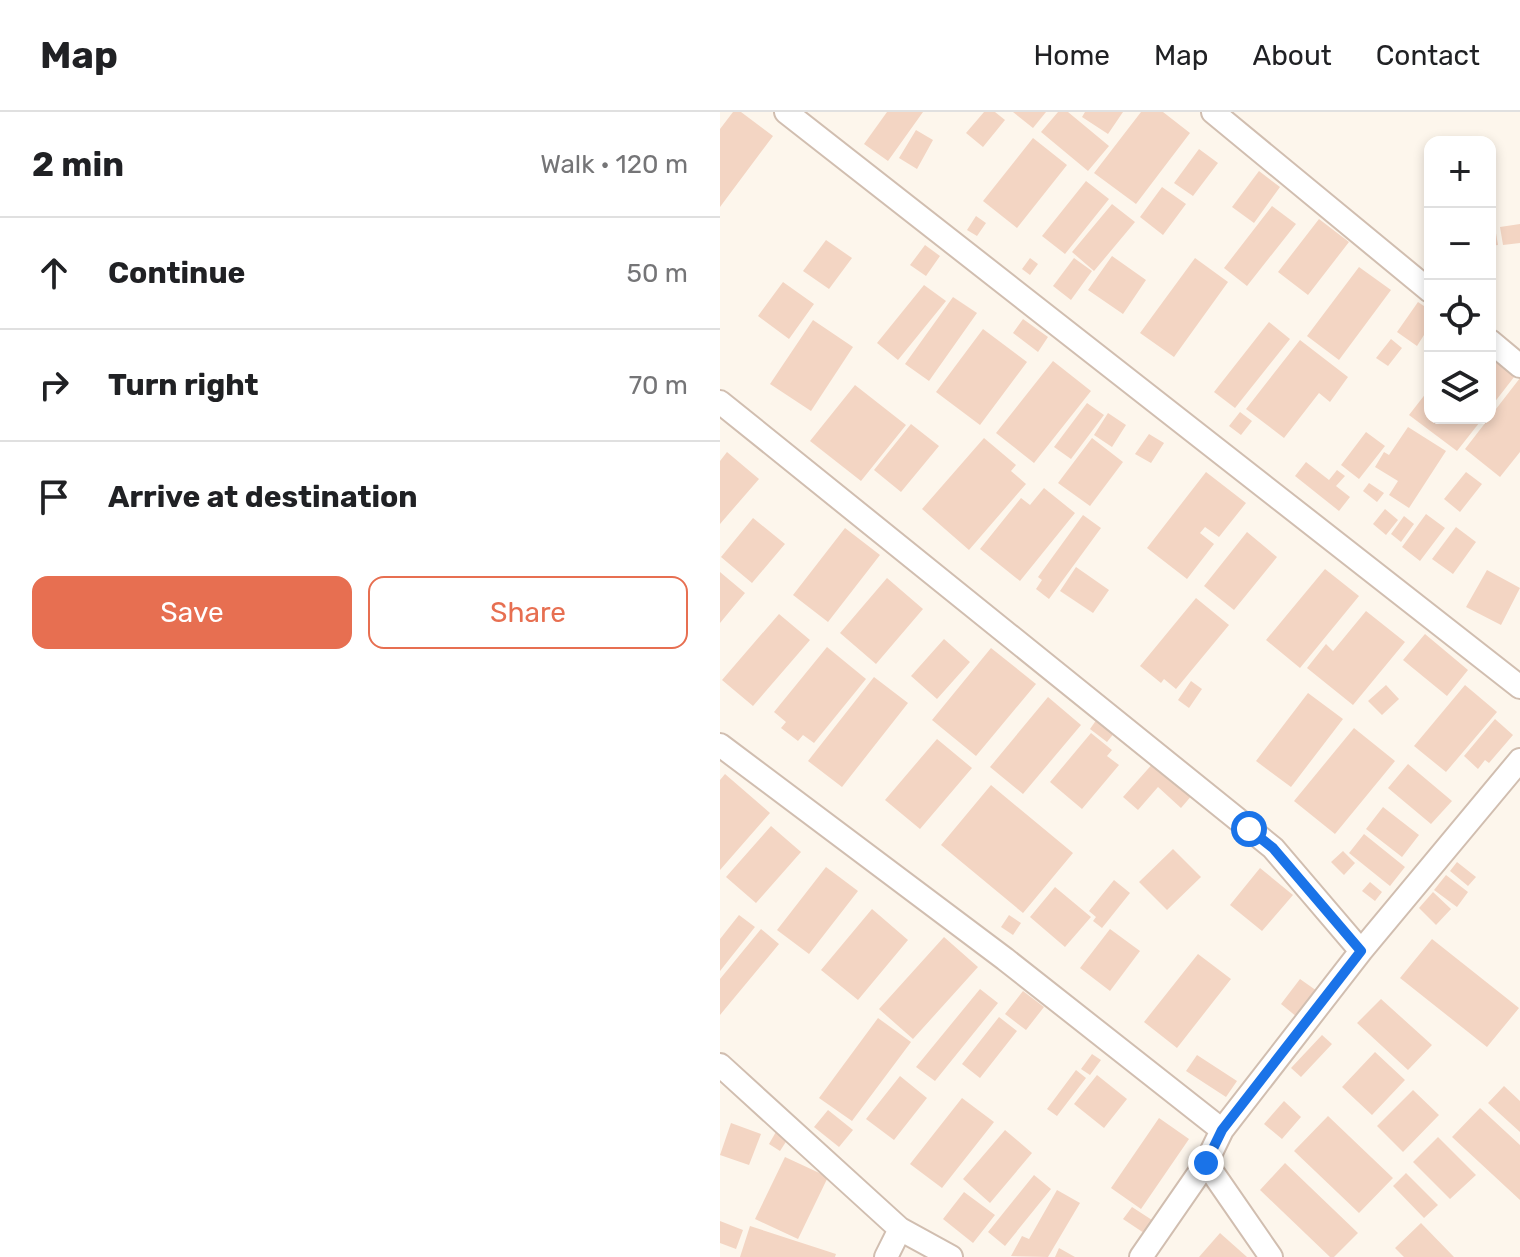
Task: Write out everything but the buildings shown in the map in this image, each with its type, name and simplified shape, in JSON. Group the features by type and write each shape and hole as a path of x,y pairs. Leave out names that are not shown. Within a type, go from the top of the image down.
{"street":[{"path":"786,112 1520,687"},
{"path":"1213,112 1424,286"},
{"path":"1496,346 1520,366"},
{"path":"720,402 1273,848 1361,951"},
{"path":"720,745 1005,959 1222,1130"},
{"path":"1141,1257 1206,1163 1222,1130 1361,951 1520,760"},
{"path":"720,1065 900,1229 951,1257"},
{"path":"1206,1163 1271,1257"},
{"path":"886,1257 900,1229"}],"route":[{"path":"1206,1163 1222,1130 1361,951 1273,848 1249,829"}]}
